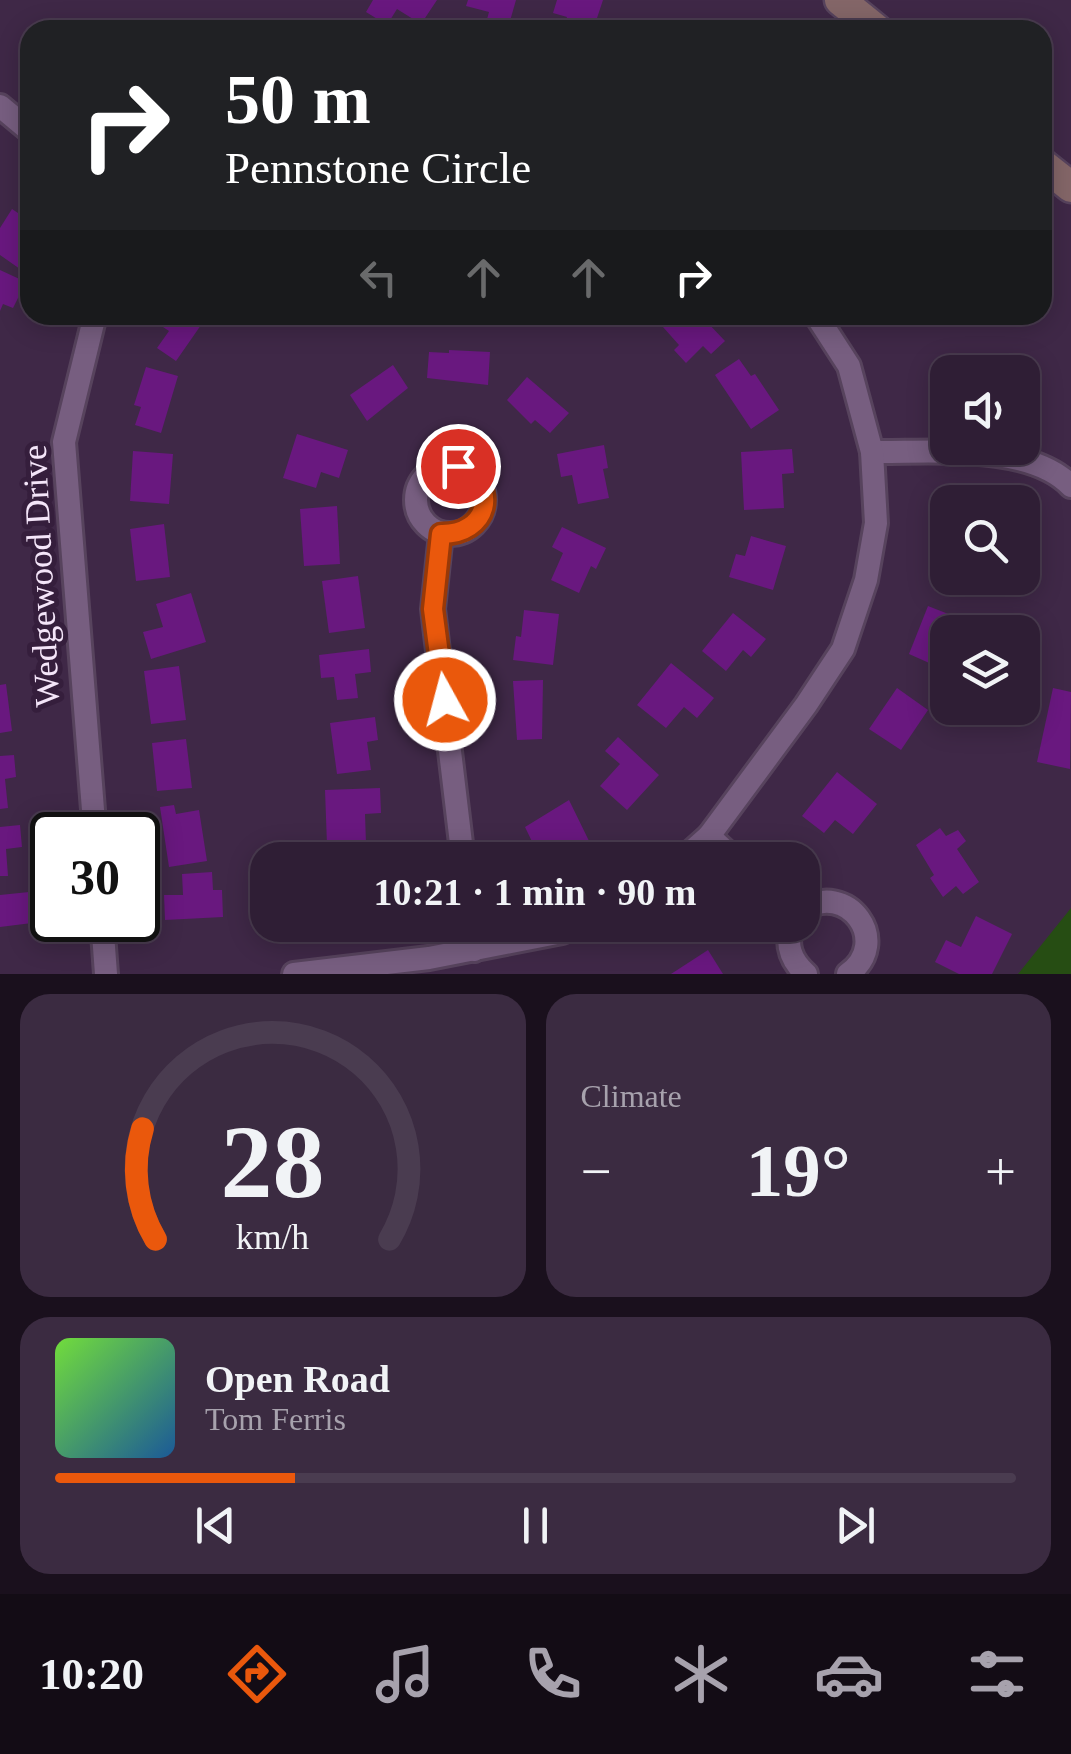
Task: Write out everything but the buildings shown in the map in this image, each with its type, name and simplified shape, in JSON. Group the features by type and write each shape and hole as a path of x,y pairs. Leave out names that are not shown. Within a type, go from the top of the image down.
{"main road":[{"path":"840,0 865,20"}],"street":[{"path":"0,106 20,123"},
{"name":"Wedgewood Drive","path":"93,325 64,442 93,812"},
{"path":"702,842 806,706 843,649 866,580 876,523 872,452 849,366 822,325"},
{"path":"872,452 1002,455 1060,476 1071,486"},
{"path":"441,534 433,609 461,842"},
{"path":"708,836 715,842"},
{"path":"820,902 833,901 856,913 864,923 867,948 862,960 848,974"},
{"path":"104,942 106,974"},
{"path":"473,942 474,950"},
{"path":"294,974 508,942"},
{"path":"788,942 790,954 806,974"}],"green space":[{"path":"1071,908 1071,974 1018,974"}],"route":[{"path":"445,700 433,609 441,534 468,530 484,508 480,482 458,466"}]}
